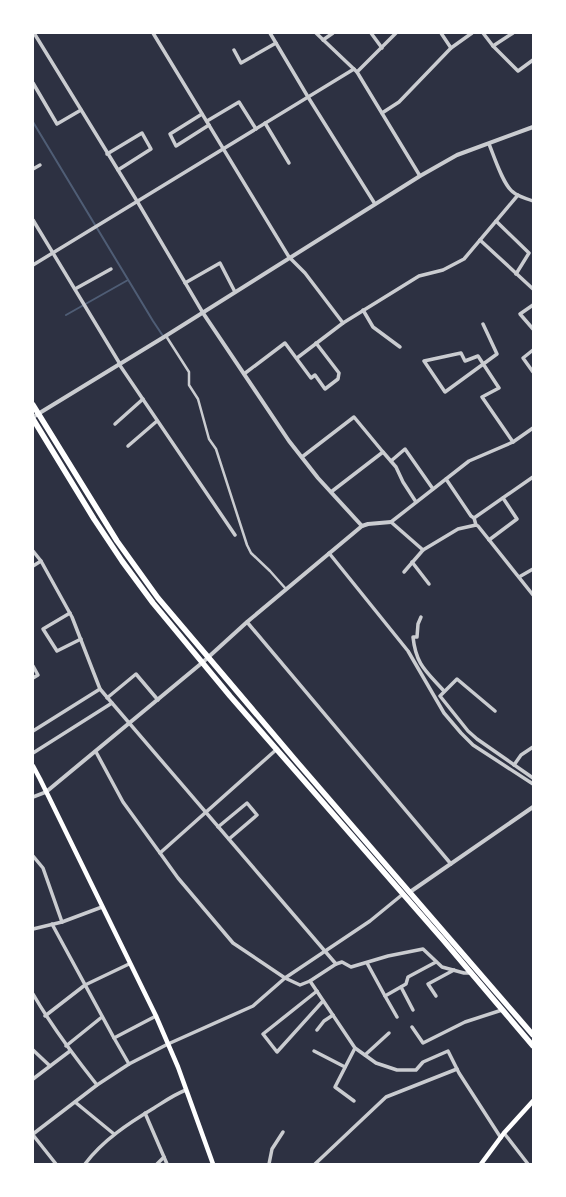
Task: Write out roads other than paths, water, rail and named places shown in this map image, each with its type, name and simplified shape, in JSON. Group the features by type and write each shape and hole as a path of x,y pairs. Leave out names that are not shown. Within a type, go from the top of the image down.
{"highway":[{"path":"33,405 117,541 158,598 297,762 533,1034"},
{"path":"33,418 90,512 122,561 153,603 533,1046"}],"main road":[{"path":"33,766 129,964 156,1016 186,1090 213,1164"},
{"path":"481,1164 504,1133 533,1101"}],"street":[{"path":"34,33 137,201 203,313 289,441 331,492 362,526"},
{"path":"153,33 289,258 305,273 343,323"},
{"path":"270,33 375,204"},
{"path":"316,33 355,70 420,176"},
{"path":"323,40 333,33"},
{"path":"371,33 382,48"},
{"path":"33,265 265,123 355,70 382,48 396,33"},
{"path":"441,33 451,48"},
{"path":"382,113 399,102 451,48 472,33"},
{"path":"483,33 493,46 518,71 533,60"},
{"path":"493,46 513,33"},
{"path":"33,41 37,38"},
{"path":"234,50 241,63 276,43"},
{"path":"33,83 58,124 81,110"},
{"path":"207,121 239,102 256,129"},
{"path":"202,114 170,134 176,146 209,125"},
{"path":"265,123 289,163"},
{"path":"33,418 420,176 457,155 533,127"},
{"path":"107,154 142,133 151,149 118,170"},
{"path":"489,144 505,182 511,191 533,201"},
{"path":"33,169 40,165"},
{"path":"297,358 343,323 419,276 443,270 464,259 518,195"},
{"path":"33,220 120,364 157,421 235,535 242,533"},
{"path":"496,221 529,253 516,274"},
{"path":"480,240 533,290"},
{"path":"185,283 220,263 235,292"},
{"path":"74,289 110,269"},
{"path":"533,305 520,314 533,330"},
{"path":"363,310 373,327 400,347"},
{"path":"483,324 496,354 482,365 444,392 424,361 461,353 465,361 478,356 482,365 499,388 482,397 513,442"},
{"path":"166,336 189,372 189,385 198,399 209,438 216,449 242,533 251,553 286,589"},
{"path":"244,374 285,343 311,378 315,375 325,389 338,379 339,373 316,343"},
{"path":"533,350 523,358 533,372"},
{"path":"115,424 143,399"},
{"path":"302,457 354,417 396,467 403,482 416,502"},
{"path":"128,446 157,421"},
{"path":"33,797 46,792 130,724 203,662 247,622 362,526 391,522 469,462 513,442 533,428"},
{"path":"391,461 405,449 433,489"},
{"path":"331,492 383,452"},
{"path":"474,518 533,477"},
{"path":"446,479 470,516 474,518 476,525 533,595"},
{"path":"489,540 517,519 502,498"},
{"path":"391,522 424,550"},
{"path":"404,572 424,550 458,529 476,525"},
{"path":"33,551 41,561 70,613 100,689 336,964"},
{"path":"329,554 408,651 444,713 461,733 473,745 533,784"},
{"path":"33,566 41,561"},
{"path":"412,562 429,584"},
{"path":"519,577 533,569"},
{"path":"70,613 43,629 57,651 81,639"},
{"path":"421,617 418,624 417,637 413,637 416,656 423,668 444,691"},
{"path":"247,622 451,864"},
{"path":"33,666 38,675 33,678"},
{"path":"108,698 136,674 158,700"},
{"path":"440,696 457,679 495,711"},
{"path":"33,731 100,689"},
{"path":"434,695 440,696 468,731 477,739 533,778"},
{"path":"33,753 112,703"},
{"path":"514,765 521,755 533,747"},
{"path":"160,853 277,749"},
{"path":"96,752 123,802 178,878 233,943 285,978 300,985 310,981 336,964 342,962 351,967 388,956 423,949 442,967 464,973 471,973"},
{"path":"218,827 247,803 257,816 229,839"},
{"path":"410,892 533,807"},
{"path":"33,856 43,868 62,922"},
{"path":"56,1164 33,1134 98,1085 129,1064 168,1044 253,1006 285,978 370,921 403,894"},
{"path":"33,929 62,922 102,907"},
{"path":"52,924 129,1064"},
{"path":"385,996 406,984 408,977 436,962"},
{"path":"367,963 397,1017"},
{"path":"45,1016 85,985 129,964"},
{"path":"436,996 428,984 454,970"},
{"path":"310,981 355,1048 376,1063 397,1070 416,1070 423,1062 448,1051 457,1069 501,1138"},
{"path":"401,987 413,1010"},
{"path":"317,991 263,1034 277,1052 324,1001"},
{"path":"33,994 45,1016 66,1046 98,1085"},
{"path":"412,1027 422,1043 465,1022 502,1010"},
{"path":"317,1030 324,1021 333,1015"},
{"path":"114,1038 156,1016"},
{"path":"66,1046 102,1017"},
{"path":"365,1055 389,1033"},
{"path":"354,1101 335,1087 355,1048"},
{"path":"33,1050 50,1066"},
{"path":"33,1079 70,1051"},
{"path":"314,1051 345,1067"},
{"path":"315,1164 386,1097 457,1069"},
{"path":"85,1164 114,1134 174,1095 186,1090"},
{"path":"75,1102 114,1134"},
{"path":"145,1113 167,1164"},
{"path":"269,1164 272,1149 283,1132"},
{"path":"504,1133 528,1164"},
{"path":"157,1164 164,1157"}],"waterway":[{"path":"33,122 163,336"},
{"path":"66,315 128,280"}]}
